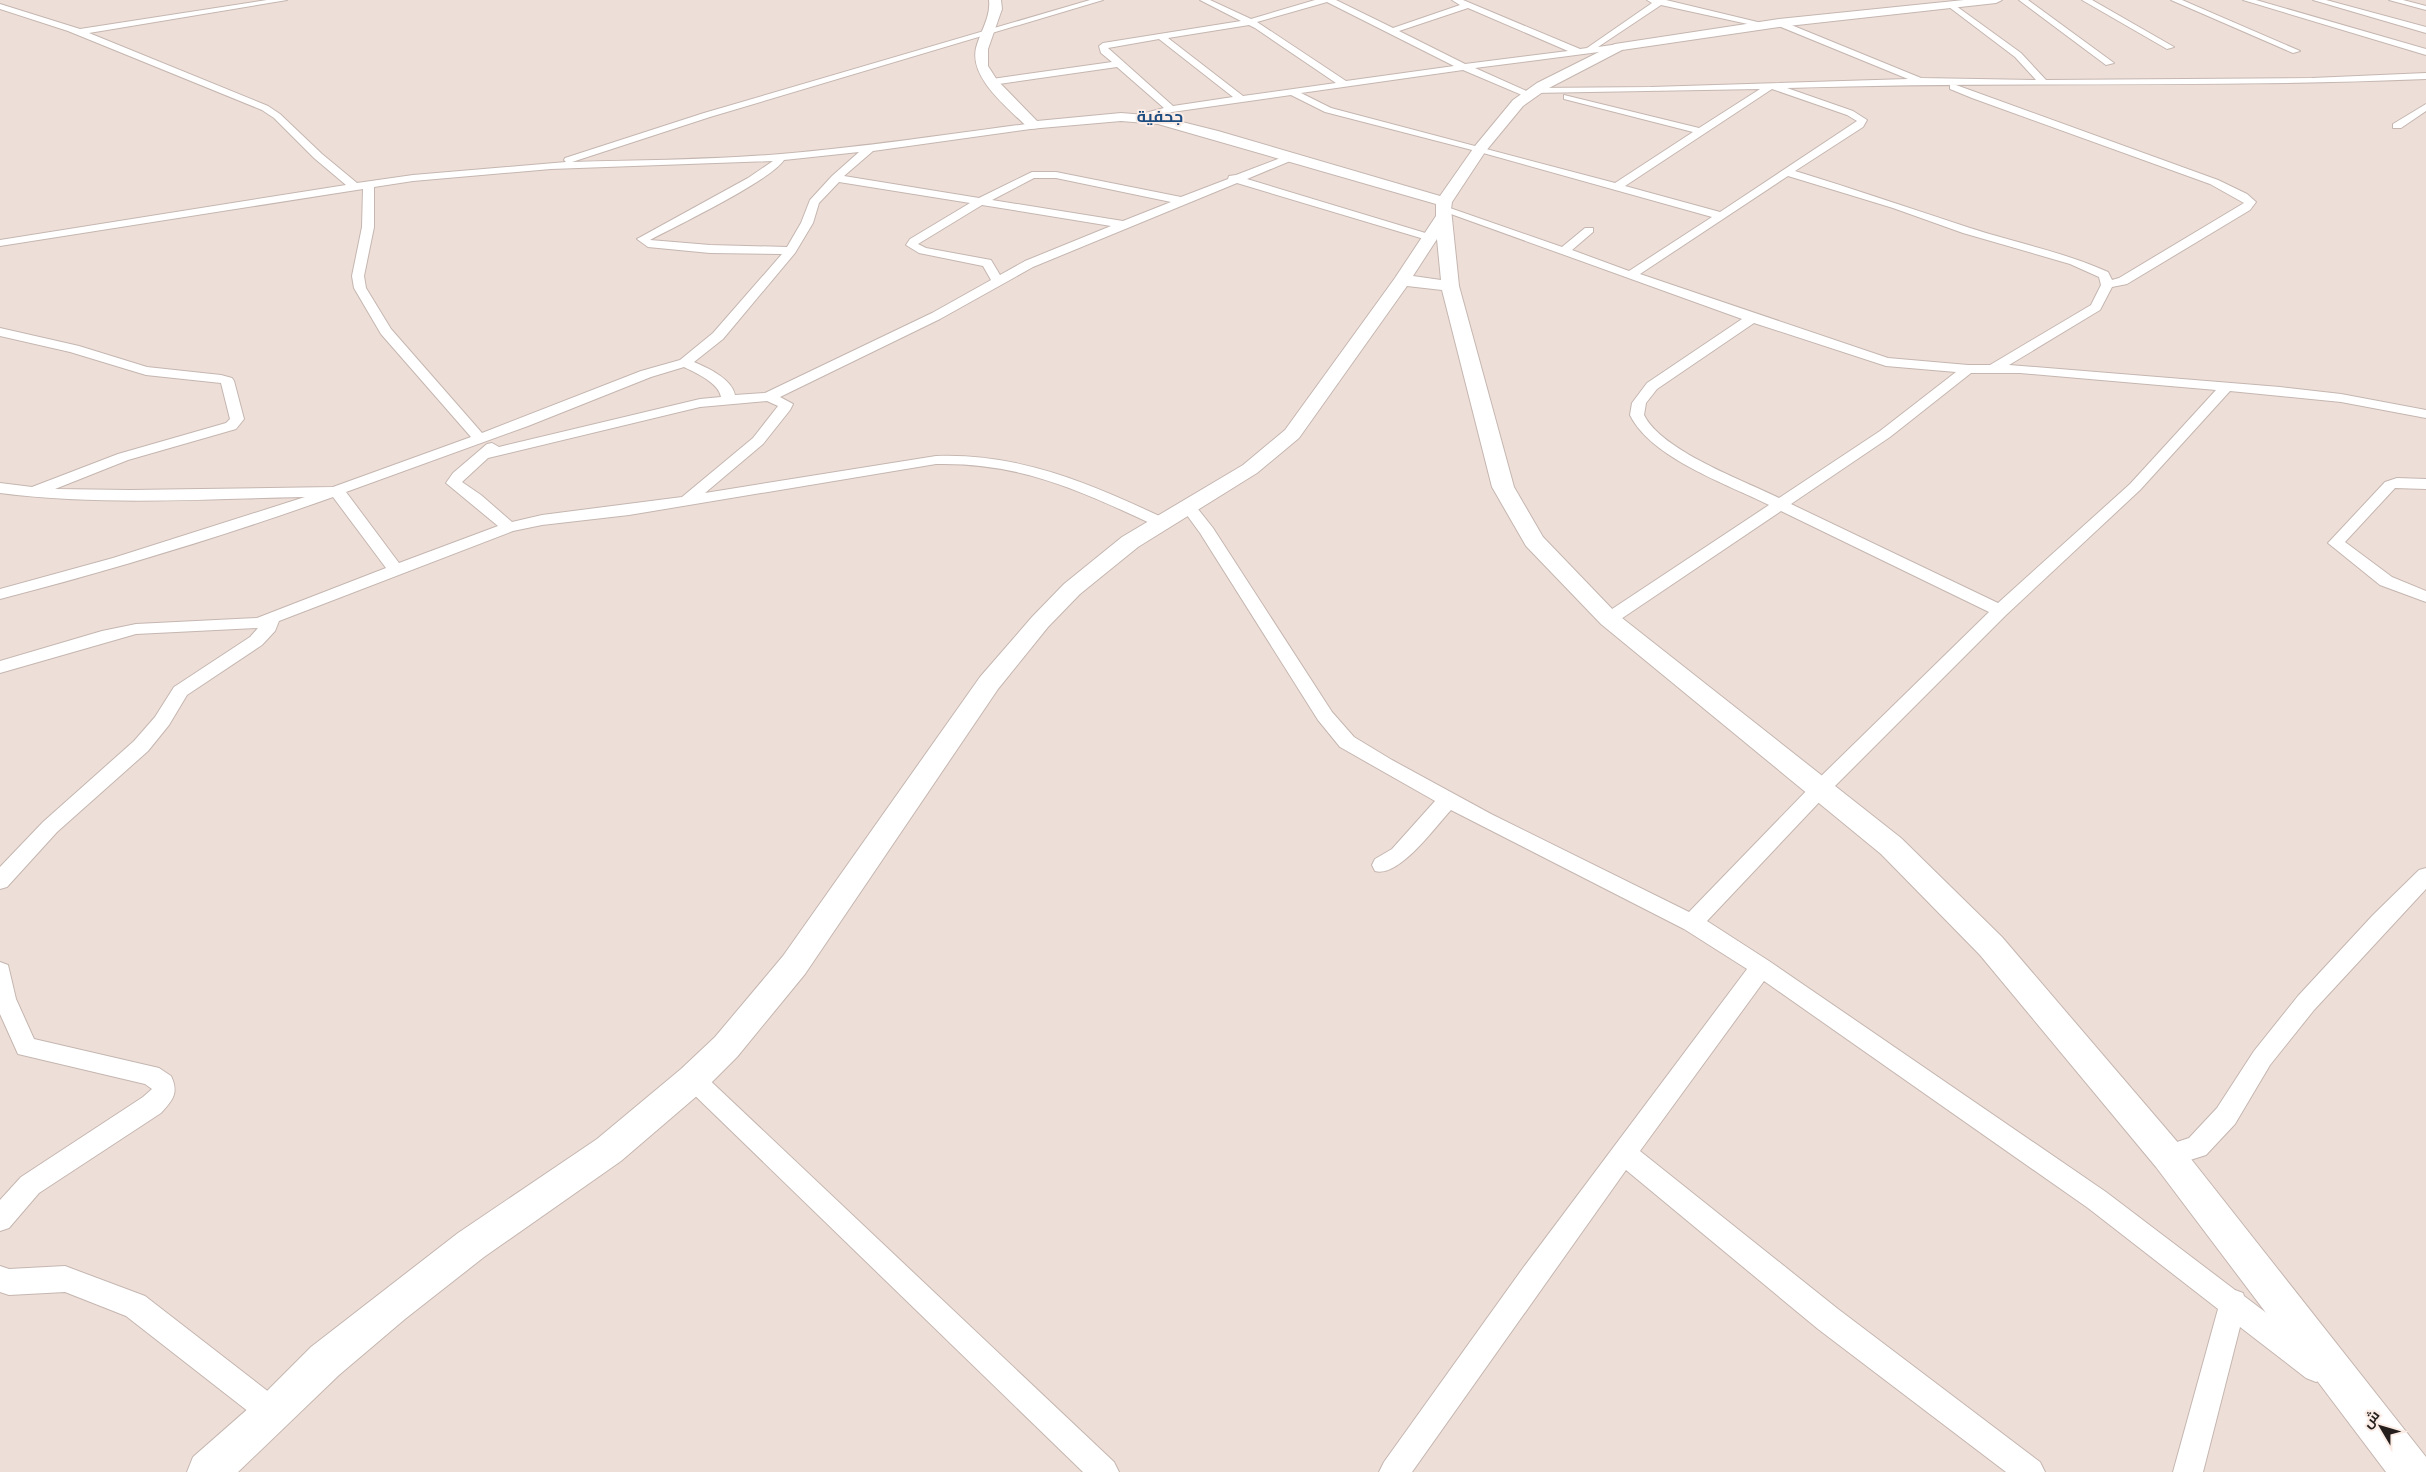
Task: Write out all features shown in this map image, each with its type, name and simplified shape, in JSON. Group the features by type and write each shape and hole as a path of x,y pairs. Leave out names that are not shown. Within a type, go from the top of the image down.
{"street":[{"path":"79,32 283,0"},
{"path":"995,0 996,9 986,34 980,60 992,82 1034,126"},
{"path":"551,166 707,115 1099,0"},
{"path":"1204,0 1250,22 1344,84"},
{"path":"1170,109 1104,51 1103,46 1250,22 1324,0"},
{"path":"1330,0 1464,67 1536,92 1699,131"},
{"path":"1456,0 1578,52"},
{"path":"0,243 353,185 551,166 701,162 781,157 870,148 1094,119 1142,117 1170,109 1779,23 1996,0"},
{"path":"2023,0 2109,63"},
{"path":"2086,0 2170,48"},
{"path":"2175,0 2296,51"},
{"path":"2247,0 2426,52"},
{"path":"2317,0 2426,30"},
{"path":"2393,0 2426,8"},
{"path":"2407,4 2426,0"},
{"path":"1589,51 1598,42 1658,1 1766,25"},
{"path":"1392,31 1468,5"},
{"path":"1952,5 2011,49 2044,83"},
{"path":"0,6 79,32 266,108 353,185"},
{"path":"1779,23 1922,81"},
{"path":"1160,36 1241,99"},
{"path":"208,1472 273,1413 325,1361 392,1306 471,1245 608,1150 693,1079 726,1047 794,965 1007,660 1072,589 1130,542 1250,469 1292,434 1402,280 1480,149 1504,119 1536,92 1619,47"},
{"path":"992,82 1118,64"},
{"path":"1536,92 1922,81 2044,83 2312,81 2426,76"},
{"path":"1941,81 2193,175 2236,192 2249,200 2250,202 2246,208 2148,267 2123,281 2107,284"},
{"path":"1617,186 1699,131 1772,86"},
{"path":"1631,275 1719,215 1859,125 1862,120 1850,113 1772,86"},
{"path":"1293,92 1328,110 1480,149 1719,215"},
{"path":"2397,126 2426,107"},
{"path":"1142,117 1290,156 1439,216"},
{"path":"0,594 120,561 337,491 523,423 646,374 685,363 718,336 791,251 807,223 814,202 836,178 870,148"},
{"path":"768,397 936,316 1029,264 1178,200 1290,156"},
{"path":"781,157 777,163 752,180 643,240 648,244 710,249 791,251"},
{"path":"1786,172 1897,206 1967,231 2074,261 2104,275 2107,284 2096,308 1994,368"},
{"path":"998,281 987,263 923,250 912,244 980,201 1023,177 1040,174 1100,183 1178,200"},
{"path":"836,178 1121,224"},
{"path":"1233,178 1439,216 1564,251 1752,318 1880,360 2226,387 2341,398 2426,414"},
{"path":"369,184 368,227 358,276 360,288 386,331 480,439"},
{"path":"1439,216 1450,286 1503,487 1534,541 1610,619 1819,790 1891,846 1991,946 2168,1156 2412,1472"},
{"path":"1564,251 1589,230"},
{"path":"1402,280 1450,286"},
{"path":"1752,318 1652,386 1644,394 1637,409 1638,416 1663,446 2000,611"},
{"path":"0,321 0,328"},
{"path":"0,332 74,349 146,371 221,379 227,382 234,402 237,419 231,426 123,457 31,493"},
{"path":"685,363 704,371 727,390 729,400"},
{"path":"1610,619 1885,434 1968,368"},
{"path":"1692,923 1819,790 2000,611 2135,487 2226,387"},
{"path":"483,455 700,403 768,397 783,401 785,407 758,441 686,501"},
{"path":"509,527 484,504 454,483 458,476 523,423"},
{"path":"0,666 108,635 136,629 244,624 271,619 395,569 509,527 542,520 686,501 896,465 970,458 1002,463 1071,483 1160,522"},
{"path":"2426,484 2397,482 2390,485 2336,543 2386,581 2426,597"},
{"path":"0,488 31,493 272,494 337,491"},
{"path":"337,491 395,569"},
{"path":"1189,507 1334,727 1347,742 1448,800 1692,923 1761,967 2097,1200 2233,1302 2356,1400"},
{"path":"0,881 50,827 141,746 162,721 180,691 256,641 269,627 271,619"},
{"path":"1382,865 1399,854 1448,800"},
{"path":"2168,1156 2197,1147 2226,1116 2262,1058 2306,1003 2426,876"},
{"path":"1394,1472 1761,967"},
{"path":"0,971 5,999 26,1048 151,1075 162,1083 164,1093 152,1105 30,1186 0,1219"},
{"path":"693,1079 1104,1472"},
{"path":"1624,1153 1836,1325 2030,1472"},
{"path":"0,1279 9,1282 65,1279 135,1306 273,1413"},
{"path":"2188,1472 2233,1302"}],"district":[{"name":"جحفية","path":"1160,116"}]}
